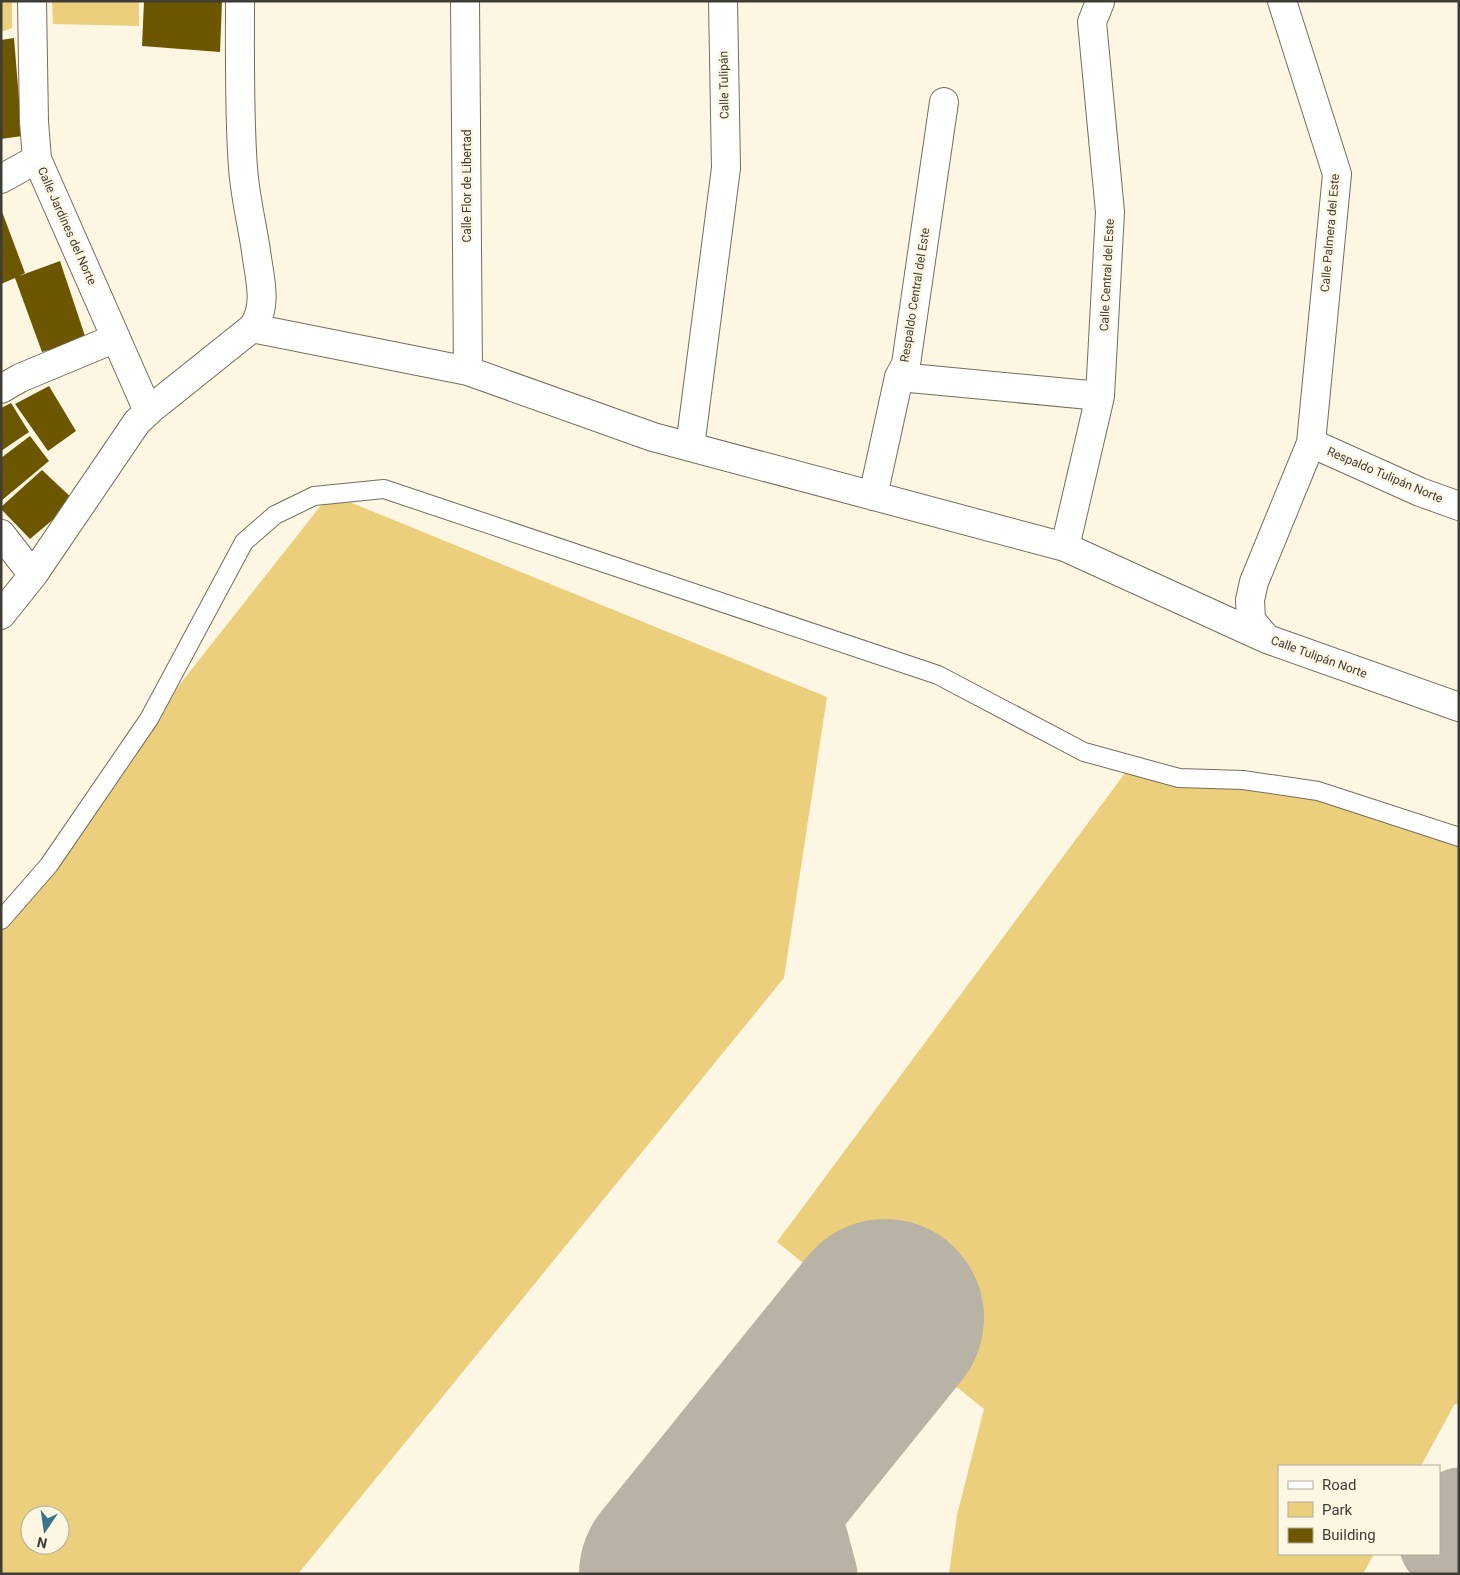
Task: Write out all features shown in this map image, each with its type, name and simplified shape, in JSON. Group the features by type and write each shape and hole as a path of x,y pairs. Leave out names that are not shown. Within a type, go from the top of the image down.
{"street":[{"name":"Calle Jardines del Norte","path":"32,1 34,122 37,159 148,411"},
{"path":"1,615 33,576 137,422 148,411 252,328 261,313 262,292 244,170 240,108 240,1"},
{"name":"Calle Flor de Libertad","path":"465,1 468,371"},
{"name":"Calle Tulipán","path":"690,447 726,168 723,1"},
{"name":"Calle Palmera del Este","path":"1282,1 1337,174 1311,443"},
{"name":"Calle Central del Este","path":"1065,547 1100,396 1110,212 1092,22 1100,2"},
{"name":"Respaldo Central del Este","path":"944,102 906,364 899,377 1100,396"},
{"path":"1,179 37,159"},
{"path":"252,328 468,371 653,437 1065,547 1267,640"},
{"path":"1,389 20,378 116,338"},
{"path":"873,496 899,377"},
{"name":"Respaldo Tulipán Norte","path":"1311,443 1420,492 1459,506"},
{"name":"Calle Tulipán Norte","path":"1311,443 1254,582 1250,600 1251,620 1267,640 1459,708"},
{"path":"1,534 33,576"}],"lane":[{"path":"1,920 49,865 149,719 244,542 275,515 314,496 384,489 938,675 1084,752 1179,778 1243,780 1318,791 1459,837"}],"green space":[{"path":"1,1 12,1 12,28 1,32"},
{"path":"52,1 139,1 139,26 53,24"},
{"path":"330,494 827,697 784,978 298,1574 1,1574 1,911"},
{"path":"1131,765 1243,780 1459,837 1459,1403 1454,1405 1422,1465 1278,1465 1278,1555 1373,1555 1363,1574 949,1574 957,1515 984,1409 777,1242"}],"building":[{"path":"144,1 222,1 220,52 142,46"},
{"path":"14,38 22,136 1,139 1,40"},
{"path":"1,209 25,273 19,276 60,261 86,339 42,352 15,278 1,284"},
{"path":"49,386 76,431 48,451 15,404"},
{"path":"11,403 29,432 1,451 1,408"},
{"path":"30,436 49,461 1,501 1,458"},
{"path":"42,470 75,501 30,539 1,507"}],"taxiway":[{"path":"783,1445 818,1574"},
{"path":"1440,1544 1459,1507"}],"runway":[{"path":"678,1574 885,1318"}]}
